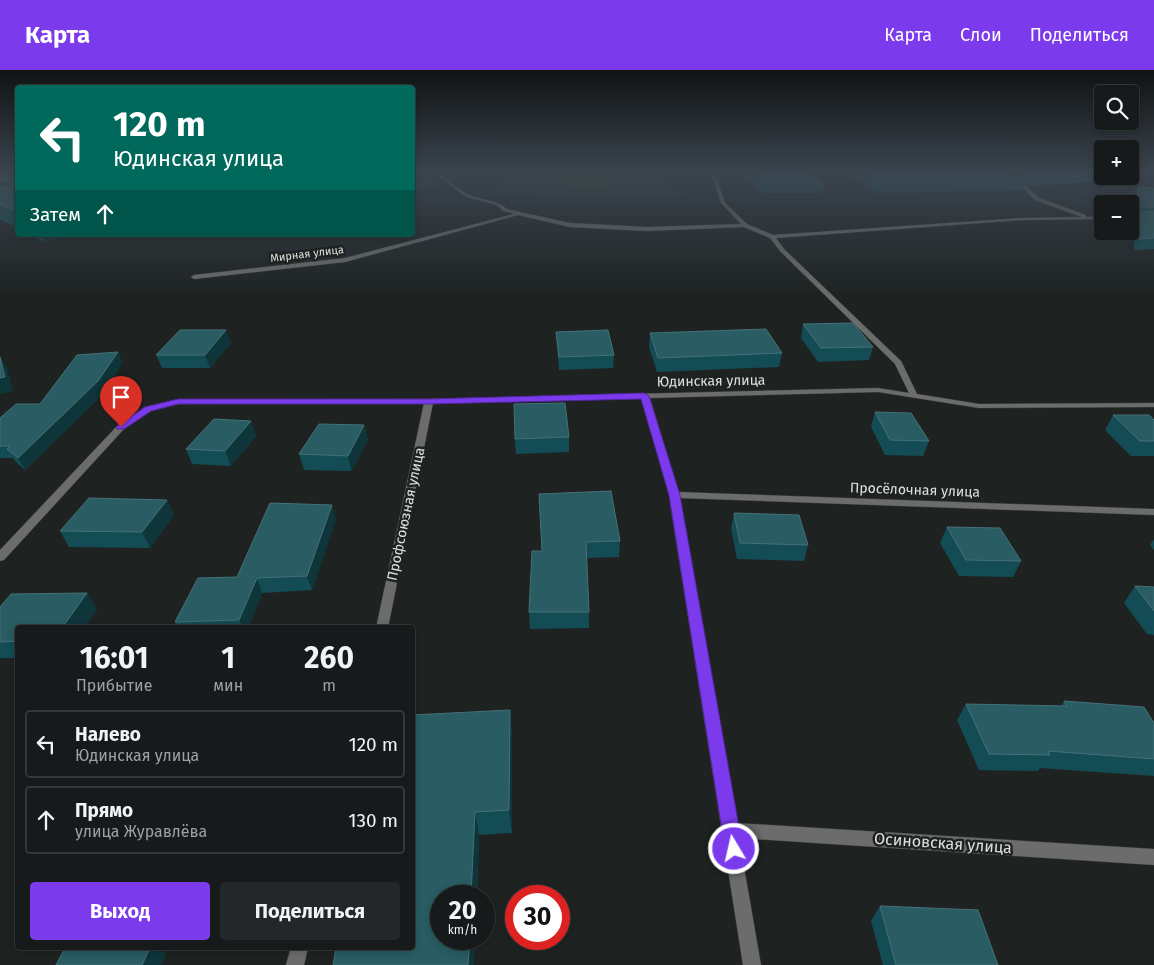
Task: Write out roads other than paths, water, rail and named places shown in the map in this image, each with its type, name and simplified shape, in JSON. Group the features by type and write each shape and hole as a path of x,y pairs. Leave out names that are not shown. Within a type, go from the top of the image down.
{"street":[{"path":"514,213 518,214"},
{"path":"733,213 745,225"},
{"path":"1075,213 1090,218"},
{"name":"Мирная улица","path":"194,277 345,260 518,214 570,225 638,228 745,225 772,237 1022,219 1094,218"},
{"path":"1139,219 1154,220"},
{"path":"772,237 782,250 898,363 914,394"},
{"name":"Юдинская улица","path":"0,557 121,427 148,409 178,402 429,401 878,390 914,394 979,406 1040,404 1154,405"},
{"path":"644,396 674,495 752,965"},
{"name":"Профсоюзная улица","path":"383,625 429,401"},
{"name":"Просёлочная улица","path":"674,495 1154,512"},
{"name":"Осиновская улица","path":"731,830 1154,857"},
{"path":"295,965 299,950"}]}
